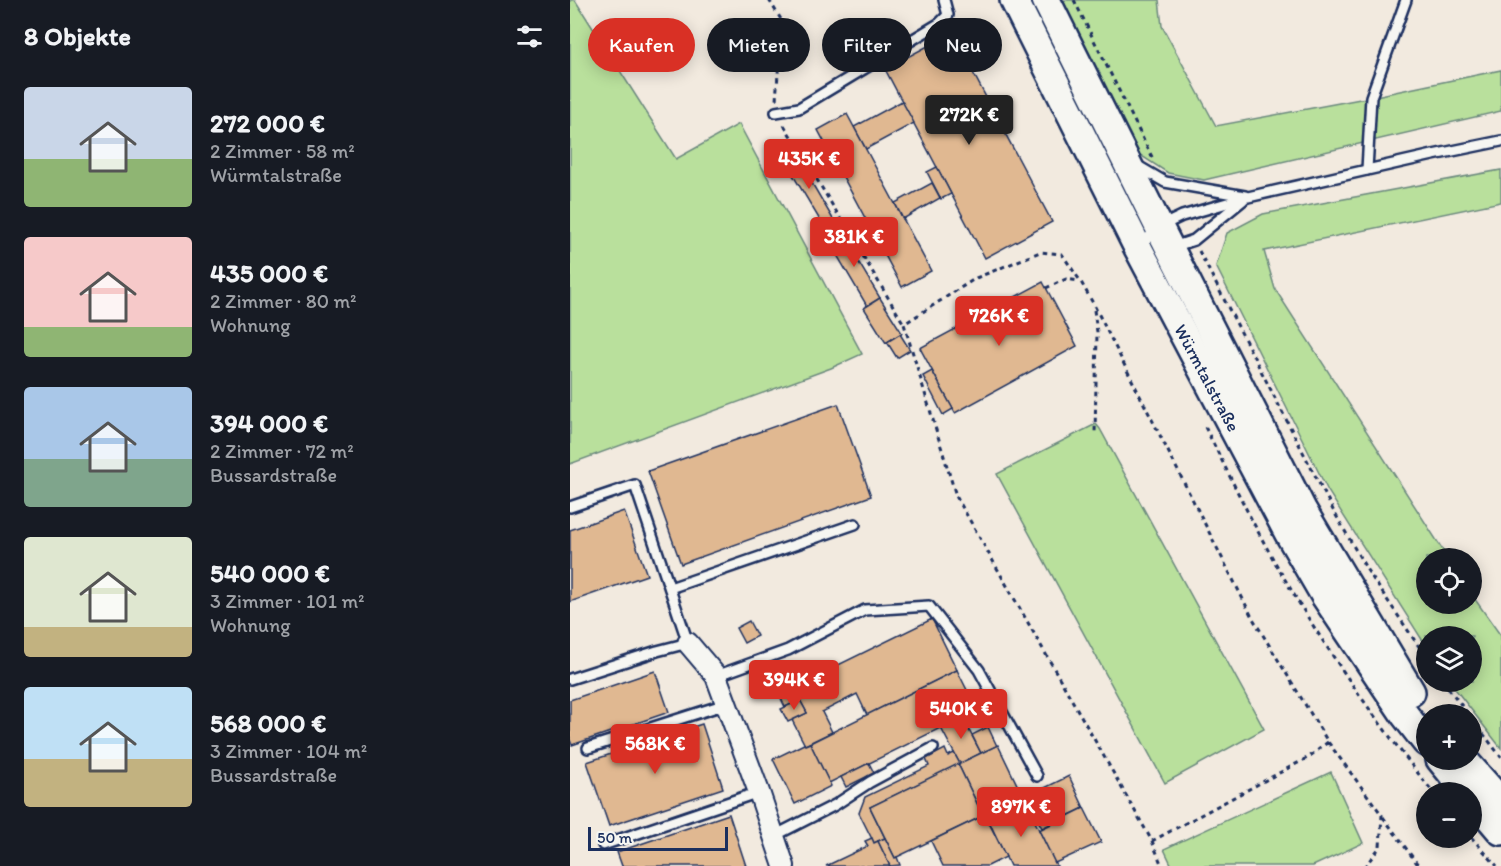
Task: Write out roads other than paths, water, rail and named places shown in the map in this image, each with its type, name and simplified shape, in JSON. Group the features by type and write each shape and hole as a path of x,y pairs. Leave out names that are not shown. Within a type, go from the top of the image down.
{"main road":[{"name":"Würmtalstraße","path":"1014,0 1161,243 1303,512 1408,688 1420,704"},
{"name":"Würmtalstraße","path":"1046,0 1124,157 1299,552 1325,596 1416,729"},
{"path":"1449,770 1459,782"},
{"path":"1473,770 1501,802"},
{"path":"1482,809 1501,831"}],"street":[{"path":"688,643 716,676 784,866"}],"lane":[{"path":"776,112 800,108 940,23 948,15 944,0"},
{"path":"1367,170 1371,97 1406,0"},
{"path":"1161,243 1182,216 1248,197 1501,141"},
{"path":"1124,157 1165,182 1248,197"},
{"path":"1161,243 1248,197"},
{"path":"570,507 635,485 688,643 570,680"},
{"path":"670,588 855,524"},
{"path":"716,676 788,650 865,610 929,606 979,670 1037,776"},
{"path":"588,748 726,704"},
{"path":"774,836 835,805 870,782 933,748"},
{"path":"603,845 759,792"}]}
